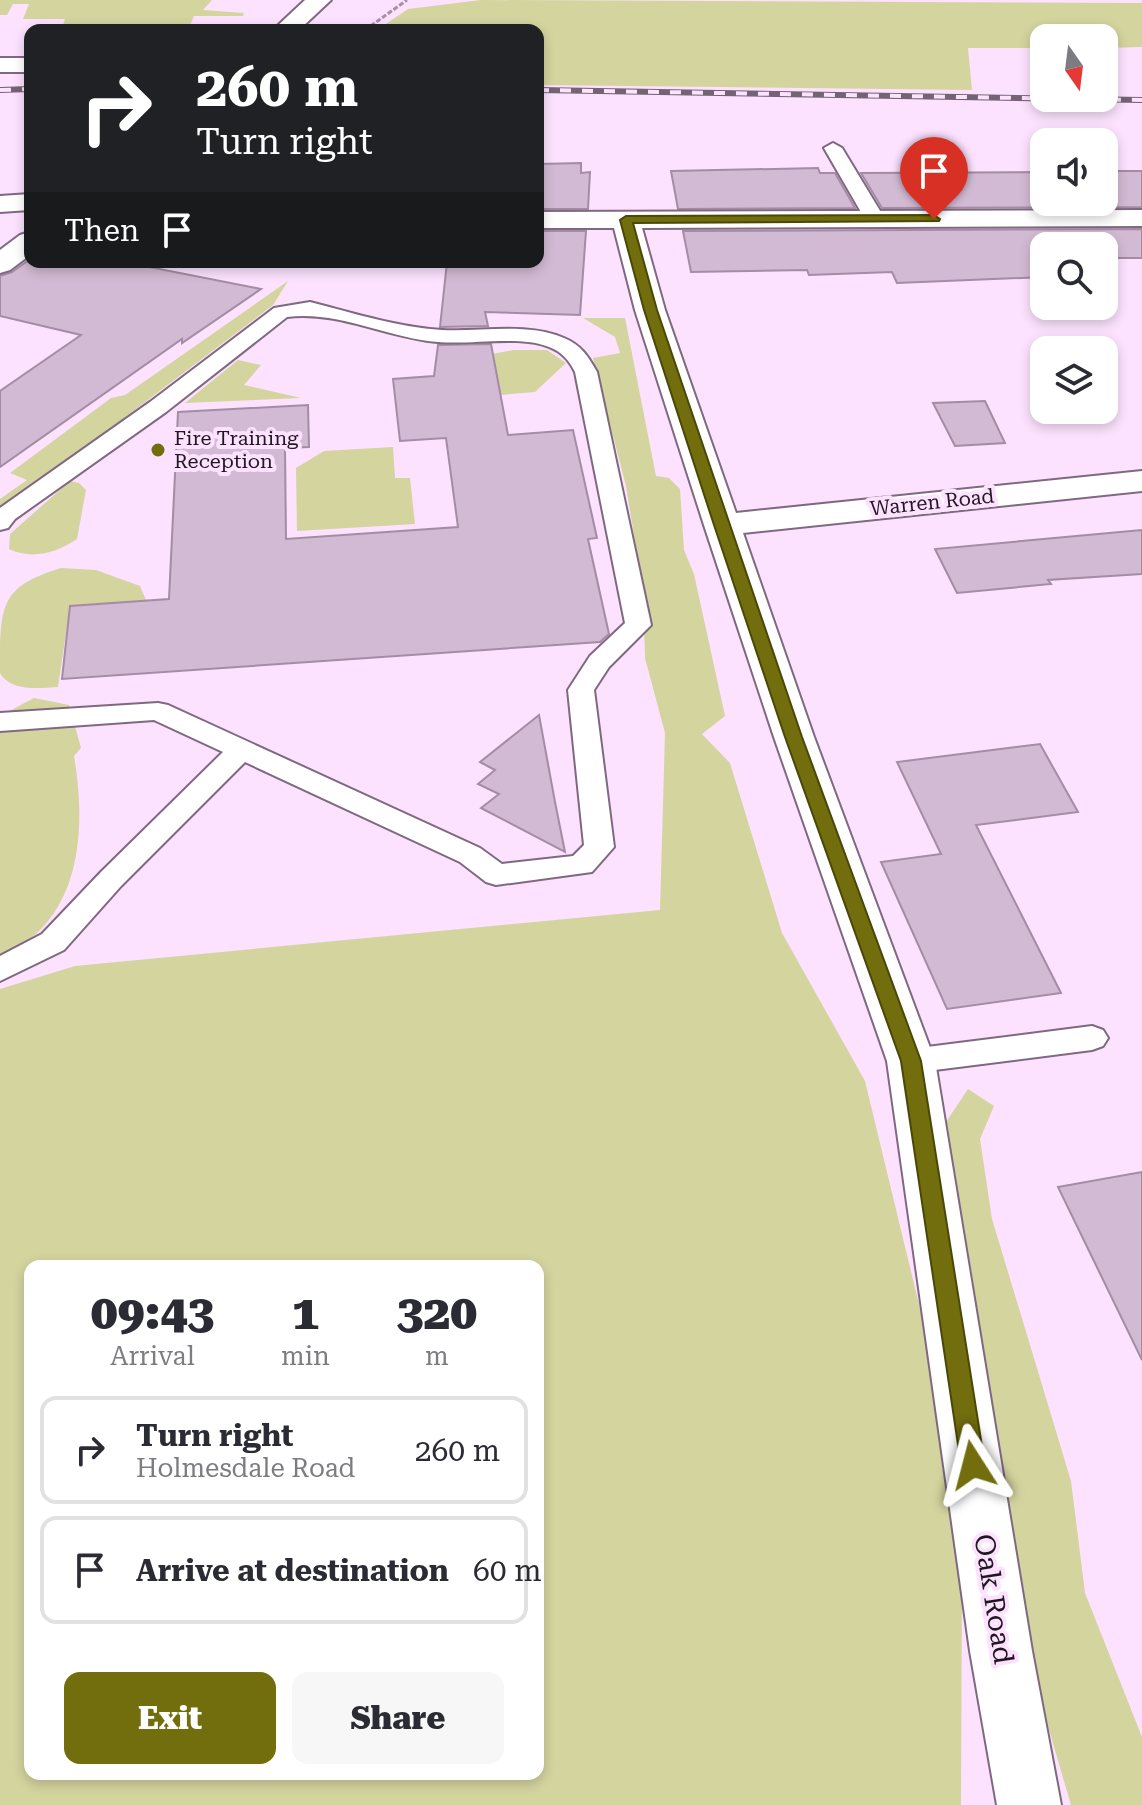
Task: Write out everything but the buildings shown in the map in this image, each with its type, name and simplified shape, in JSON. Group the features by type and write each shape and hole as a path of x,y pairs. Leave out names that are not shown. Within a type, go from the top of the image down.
{"street":[{"path":"292,24 319,0"},
{"path":"0,65 24,65"},
{"path":"0,204 24,202"},
{"path":"544,220 1142,218"},
{"name":"Oak Road","path":"626,220 650,310 722,525 794,737 911,1061 1001,1651 1029,1805"},
{"path":"0,264 24,246"},
{"name":"Warren Road","path":"722,525 1142,481"}],"lane":[{"path":"824,148 865,219"},
{"path":"0,523 7,514 158,407 281,312 310,308 417,334 533,337 556,342 577,355 586,372 638,625 599,662 581,690 599,847 582,865 496,875 470,855 158,711 0,722"},
{"path":"0,970 53,942 111,879 242,749"},
{"path":"911,1061 1092,1038"}],"path":[{"path":"373,24 407,0"}],"green space":[{"path":"0,0 212,0 203,10 244,13 243,16 194,16 191,24 63,24 65,19 23,19 29,4 13,4 7,15 0,15"},
{"path":"481,0 1142,3 1142,47 1118,48 1118,24 1030,24 1030,48 968,48 972,90 544,85 544,24 386,24 408,9"},
{"path":"288,281 273,305 120,421 0,506 0,499 27,480 10,473 111,398 125,395"},
{"path":"583,318 625,318 656,476 669,478 680,489 684,550 694,574 725,716 702,734 730,763 782,933 865,1081 921,1313 962,1576 961,1805 0,1805 0,989 75,966 660,910 665,733 645,658 643,591 626,486 593,358 620,353 615,337"},
{"path":"514,350 547,350 566,363 535,392 500,395 480,356"},
{"path":"238,360 261,365 244,385 301,398 185,403"},
{"path":"393,447 395,478 410,478 415,524 297,531 296,468 324,451"},
{"path":"70,481 79,483 86,490 77,539 44,553 26,554 9,549 10,534"},
{"path":"61,568 96,570 140,586 146,600 70,606 58,687 18,686 0,673 3,614 15,591 41,575"},
{"path":"34,698 69,705 81,748 74,756 79,802 77,850 64,895 52,915 37,933 0,957 0,716"},
{"path":"968,1089 994,1106 980,1139 992,1219 1071,1481 1085,1593 1142,1737 1142,1805 1071,1805 1027,1654 947,1186 946,1122"}],"railway":[{"path":"0,90 24,89"},
{"path":"544,90 1142,100"}],"place":[{"name":"Fire Training Reception","path":"158,450"}],"route":[{"path":"934,219 626,220 650,310 722,525 794,737 911,1061 973,1465"}]}
